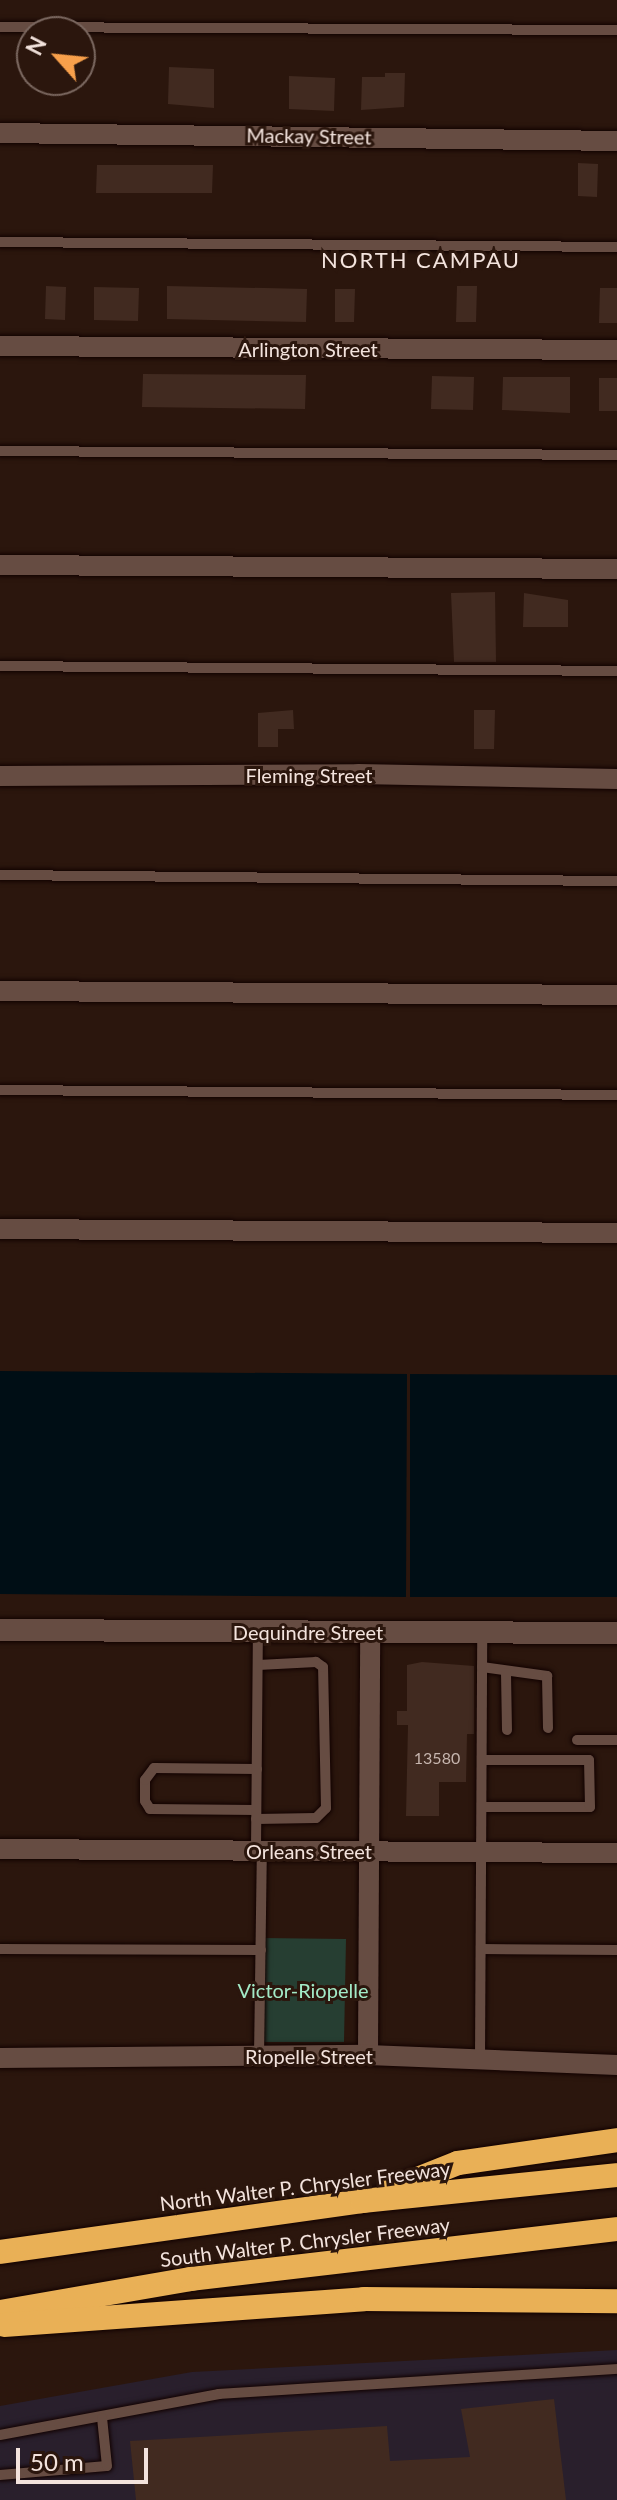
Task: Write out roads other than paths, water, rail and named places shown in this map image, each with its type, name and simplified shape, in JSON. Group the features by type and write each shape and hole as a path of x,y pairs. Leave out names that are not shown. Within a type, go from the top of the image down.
{"highway":[{"path":"362,2201 458,2163 617,2140"},
{"name":"North Walter P. Chrysler Freeway","path":"0,2252 362,2201 617,2175"},
{"name":"South Walter P. Chrysler Freeway","path":"0,2312 191,2279 617,2229"},
{"path":"0,2325 364,2299 617,2301"}],"street":[{"name":"Mackay Street","path":"0,133 617,141"},
{"name":"Arlington Street","path":"0,346 617,350"},
{"path":"0,565 617,569"},
{"name":"Fleming Street","path":"0,776 358,774 617,779"},
{"path":"0,991 617,995"},
{"path":"0,1229 617,1233"},
{"name":"Dequindre Street","path":"0,1630 617,1633"},
{"path":"368,2055 370,1632"},
{"name":"Orleans Street","path":"0,1849 617,1853"},
{"name":"Riopelle Street","path":"0,2058 368,2055 617,2065"}],"lane":[{"path":"0,27 617,30"},
{"path":"0,242 617,247"},
{"path":"0,451 617,455"},
{"path":"0,666 617,671"},
{"path":"0,875 617,881"},
{"path":"0,1090 617,1095"},
{"path":"258,1631 256,1814 261,1950 259,2056"},
{"path":"480,2060 482,1633"},
{"path":"257,1769 154,1768 145,1780 145,1801 150,1809 316,1818 326,1808 323,1667 316,1662 258,1665"},
{"path":"482,1667 506,1673 547,1676 548,1728"},
{"path":"506,1673 507,1730"},
{"path":"577,1740 617,1740"},
{"path":"482,1760 589,1760 590,1807 482,1807"},
{"path":"0,1949 261,1950"},
{"path":"481,1949 617,1950"},
{"path":"0,2435 219,2394 617,2369"},
{"path":"0,2475 107,2466 102,2418"}],"district":[{"name":"NORTH CAMPAU","path":"421,260"}],"park label":[{"name":"Victor-Riopelle","path":"303,1990"}]}
